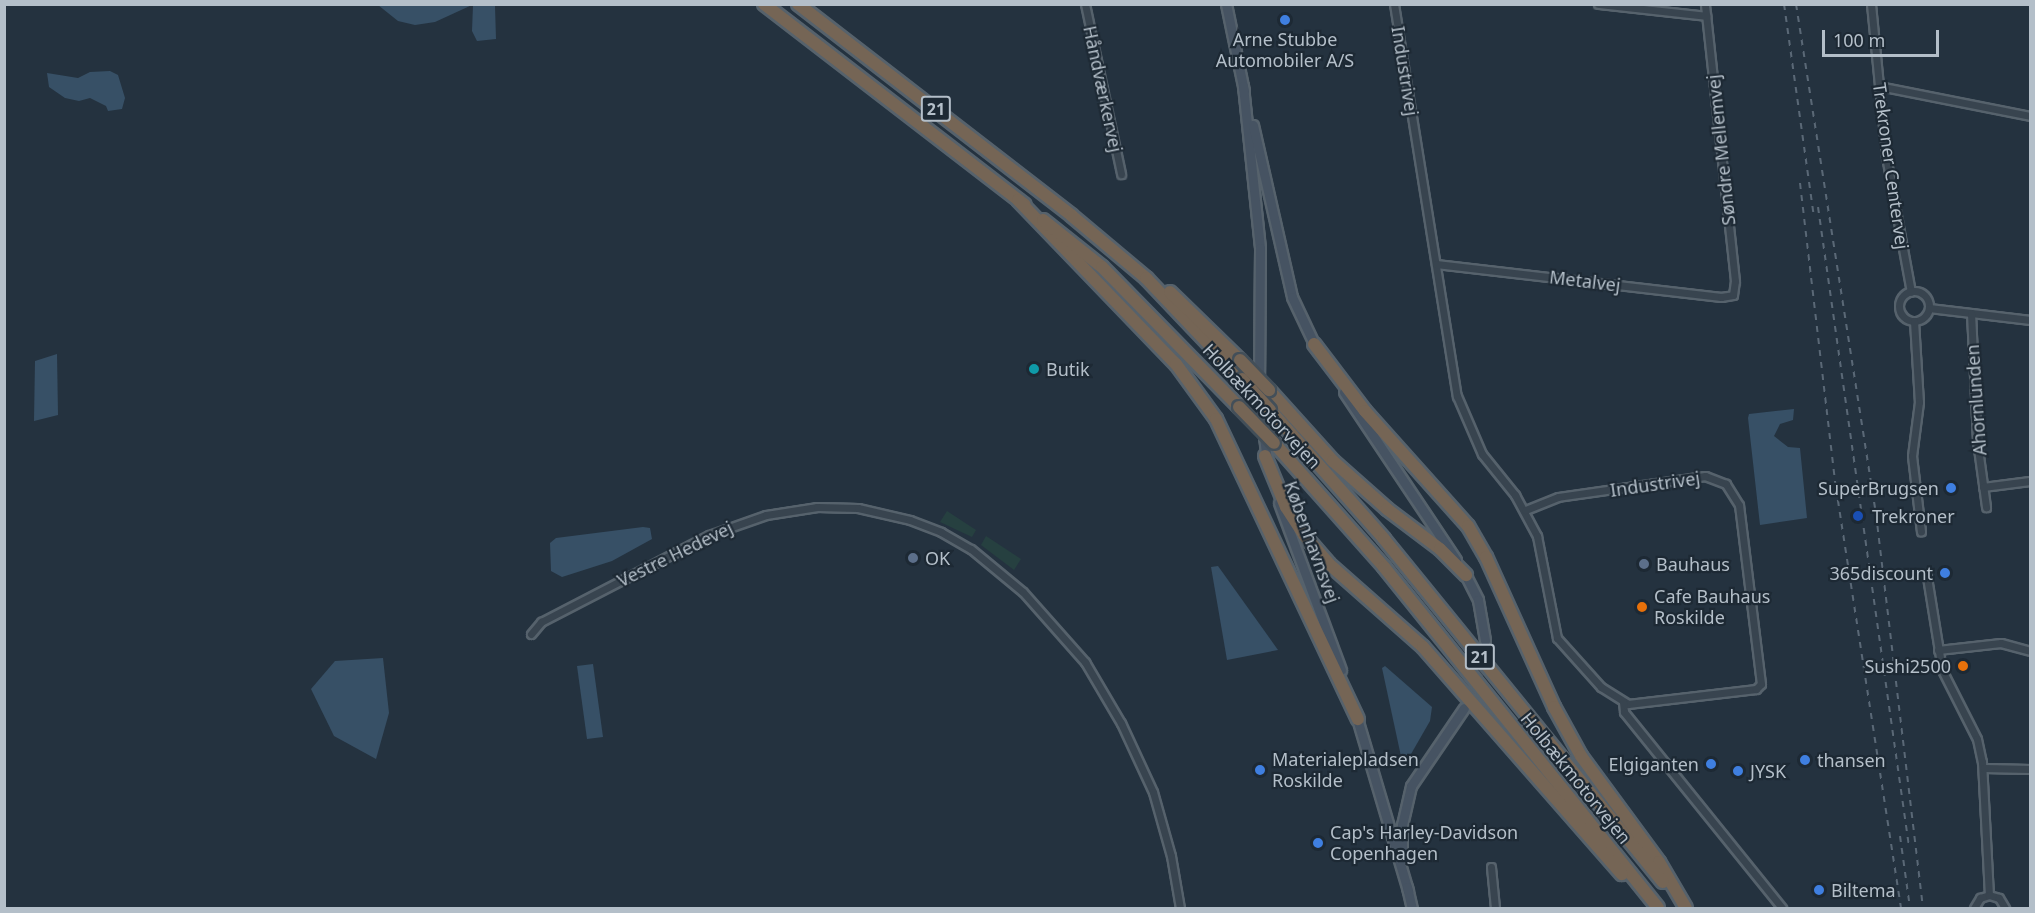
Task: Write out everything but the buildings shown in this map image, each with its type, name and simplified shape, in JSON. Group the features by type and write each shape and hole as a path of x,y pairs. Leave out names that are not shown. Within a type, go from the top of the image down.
{"highway":[{"name":"Holbækmotorvejen","path":"764,4 1102,267 1274,443 1384,567 1658,909"},
{"name":"Holbækmotorvejen","path":"798,4 1072,216 1146,278 1242,379 1384,539 1685,909"},
{"path":"1018,200 1176,364 1210,410 1236,457 1358,719"},
{"path":"1072,216 1110,238 1240,360 1333,461 1387,509 1440,549 1466,575"},
{"path":"1314,344 1365,411 1468,526 1486,556 1554,707 1581,756 1659,862 1685,909"},
{"path":"1265,456 1286,507 1304,535 1329,564 1423,647 1610,862 1658,909"}],"main road":[{"name":"Københavnsvej","path":"1226,4 1292,297 1314,344 1466,575 1478,600 1485,640"},
{"name":"Københavnsvej","path":"1243,86 1260,248 1258,411 1265,456 1358,719 1408,891"},
{"name":"Københavnsvej","path":"1412,909 1401,848 1407,796 1420,770 1464,708"}],"street":[{"name":"Håndværkervej","path":"1084,4 1121,174"},
{"name":"Industrivej","path":"1394,4 1455,387 1466,422 1485,459 1525,510 1546,570 1557,638 1601,687 1623,702 1663,702 1756,689 1761,684 1736,495 1726,484 1705,476 1558,497 1525,510"},
{"path":"1598,4 1706,16"},
{"name":"Søndre Mellemvej","path":"1705,4 1735,281 1733,295"},
{"name":"Trekroner Centervej","path":"1871,4 1894,206 1911,292"},
{"path":"1879,86 2031,116"},
{"name":"Metalvej","path":"1436,264 1721,297 1733,295"},
{"path":"1911,292 1924,295 1929,308 1927,315 1914,321 1905,318 1899,309 1901,298 1911,292"},
{"path":"1929,308 2031,320"},
{"name":"Ahornlunden","path":"1971,313 1986,507"},
{"path":"1914,321 1919,402 1912,456 1921,531"},
{"path":"1983,487 2031,481"},
{"name":"Vestre Hedevej","path":"531,634 541,622 709,535 766,514 817,507 858,508 910,520 941,532 971,549 1023,592 1085,662 1121,723 1145,773 1166,834 1180,909"},
{"path":"1927,576 1938,650 1948,687 1977,739 1984,768 1989,895"},
{"path":"1938,650 1994,643 2031,651"},
{"name":"Industrivej","path":"1623,702 1624,712 1782,909"},
{"path":"1984,768 2031,769"},
{"path":"1491,867 1495,909"},
{"path":"1974,909 1980,898 1989,895 1999,898 2006,909"}],"green space":[{"path":"947,511 976,530 972,537 940,522"},
{"path":"986,536 1021,559 1014,570 981,545"}],"water":[{"path":"378,5 472,5 435,22 415,25 398,21"},
{"path":"473,5 504,5 495,6 496,39 477,41 472,31"},
{"path":"110,71 118,75 125,98 122,109 108,111 106,106 90,98 79,101 65,98 49,87 47,73 78,78 90,72"},
{"path":"57,354 58,415 34,421 35,361"},
{"path":"1794,409 1793,420 1780,424 1774,436 1788,447 1800,448 1807,518 1760,525 1749,414"},
{"path":"650,528 652,539 612,561 562,577 551,571 550,543 556,538"},
{"path":"1218,566 1278,650 1227,660 1211,567"},
{"path":"383,658 389,713 376,759 334,736 311,689 335,661"},
{"path":"593,664 603,737 587,739 577,666"},
{"path":"1385,666 1432,707 1430,721 1407,761 1402,761 1382,668"}],"tunnel":[{"path":"1466,703 1481,669 1485,640"}],"railway":[{"path":"1784,4 1814,218"},
{"path":"1796,4 1876,514 1923,908"},
{"path":"1800,183 1836,488 1901,908"},
{"path":"1818,207 1909,846"},
{"path":"1900,836 1910,908"}],"place":[{"name":"Arne Stubbe Automobiler A/S","path":"1285,20"},
{"name":"Butik","path":"1034,369"},
{"name":"SuperBrugsen","path":"1951,488"},
{"name":"Trekroner","path":"1858,516"},
{"name":"OK","path":"913,558"},
{"name":"Bauhaus","path":"1644,564"},
{"name":"365discount","path":"1945,573"},
{"name":"Cafe Bauhaus Roskilde","path":"1642,607"},
{"name":"Sushi2500","path":"1963,666"},
{"name":"thansen","path":"1805,760"},
{"name":"Elgiganten","path":"1711,764"},
{"name":"Materialepladsen Roskilde","path":"1260,770"},
{"name":"JYSK","path":"1738,771"},
{"name":"Cap's Harley-Davidson Copenhagen","path":"1318,843"},
{"name":"Biltema","path":"1819,890"}]}
